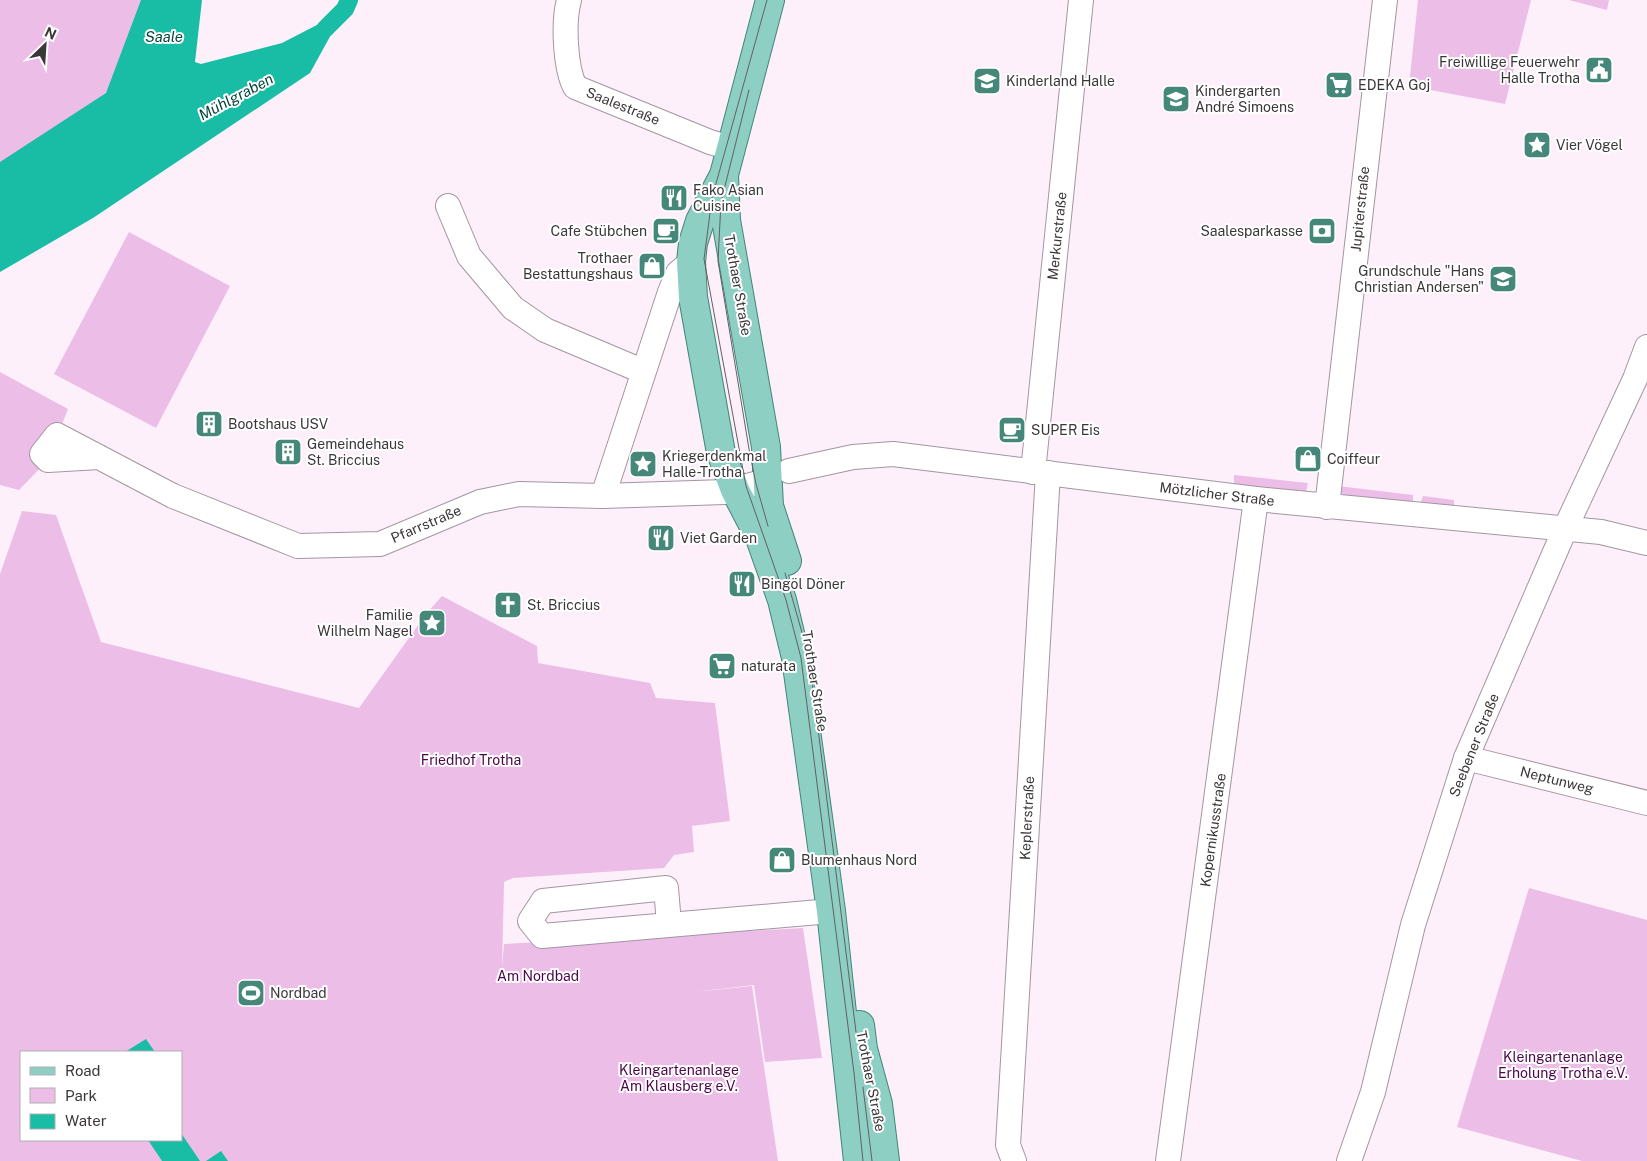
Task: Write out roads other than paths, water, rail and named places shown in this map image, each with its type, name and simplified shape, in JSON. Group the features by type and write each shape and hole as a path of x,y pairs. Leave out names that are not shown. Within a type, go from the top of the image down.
{"main road":[{"name":"Trothaer Straße","path":"770,0 724,175 700,221 693,243 691,262 693,297 721,452 735,490 760,538 782,600 796,658 830,911 858,1161"},
{"name":"Trothaer Straße","path":"724,175 726,220 766,447 779,476 769,506 799,598 814,656 863,1048 878,1104 885,1161"}],"street":[{"name":"Merkurstraße","path":"1041,473 1081,0"},
{"name":"Jupiterstraße","path":"1327,507 1386,0"},
{"name":"Saalestraße","path":"562,4 569,76 575,87 710,142 731,148"},
{"path":"448,206 469,256 512,308 545,330 642,371"},
{"path":"603,496 642,371 670,292 678,273 691,262"},
{"name":"Seebener Straße","path":"1349,1161 1373,1092 1413,925 1466,758 1565,529 1635,379 1647,347"},
{"name":"Mötzlicher Straße","path":"779,476 854,458 893,454 1327,507 1602,532 1647,543"},
{"name":"Pfarrstraße","path":"99,457 173,496 298,546 380,544 480,502 518,494 603,496 725,492 779,476"},
{"name":"Keplerstraße","path":"1014,1161 1008,1145 1041,473"},
{"name":"Kopernikusstraße","path":"1168,1161 1256,499"},
{"name":"Neptunweg","path":"1466,758 1647,803"},
{"path":"669,924 666,888 543,901 530,921 542,936 830,911"}],"water":[{"name":"Saale","path":"141,0 202,0 195,62 201,64 282,43 344,11 310,73 93,218 0,272 0,162 106,93"},
{"path":"146,1039 154,1051 127,1051"},
{"path":"182,1134 200,1161 162,1161 149,1141 182,1141"},
{"path":"221,1151 228,1161 206,1161"}],"waterway":[{"name":"Mühlgraben","path":"325,29 345,9 349,0"}],"tram line":[{"path":"767,0 712,198 704,259 746,486 786,600 801,658 854,1073 863,1161"},
{"path":"749,90 721,202 718,261 749,449 756,484 768,526"},
{"path":"785,573 809,657 856,1032"},
{"path":"863,1087 872,1161"}],"place":[{"name":"Freiwillige Feuerwehr Halle Trotha","path":"1599,70"},
{"name":"Kinderland Halle","path":"987,81"},
{"name":"EDEKA Goj","path":"1339,85"},
{"name":"Kindergarten André Simoens","path":"1176,99"},
{"name":"Vier Vögel","path":"1537,145"},
{"name":"Fako Asian Cuisine","path":"674,198"},
{"name":"Cafe Stübchen","path":"666,231"},
{"name":"Saalesparkasse","path":"1322,231"},
{"name":"Trothaer Bestattungshaus","path":"652,266"},
{"name":"Grundschule \"Hans Christian Andersen\"","path":"1503,279"},
{"name":"Bootshaus USV","path":"209,424"},
{"name":"SUPER Eis","path":"1012,430"},
{"name":"Gemeindehaus St. Briccius","path":"288,452"},
{"name":"Coiffeur","path":"1308,459"},
{"name":"Kriegerdenkmal Halle-Trotha","path":"643,464"},
{"name":"Viet Garden","path":"661,538"},
{"name":"Bingöl Döner","path":"742,584"},
{"name":"St. Briccius","path":"508,605"},
{"name":"Familie Wilhelm Nagel","path":"432,623"},
{"name":"naturata","path":"722,666"},
{"name":"Blumenhaus Nord","path":"782,860"},
{"name":"Nordbad","path":"251,993"}],"park label":[{"name":"Friedhof Trotha","path":"471,760"},
{"name":"Am Nordbad","path":"538,976"},
{"name":"Kleingartenanlage Erholung Trotha e.V.","path":"1563,1066"},
{"name":"Kleingartenanlage Am Klausberg e.V.","path":"679,1078"}]}
